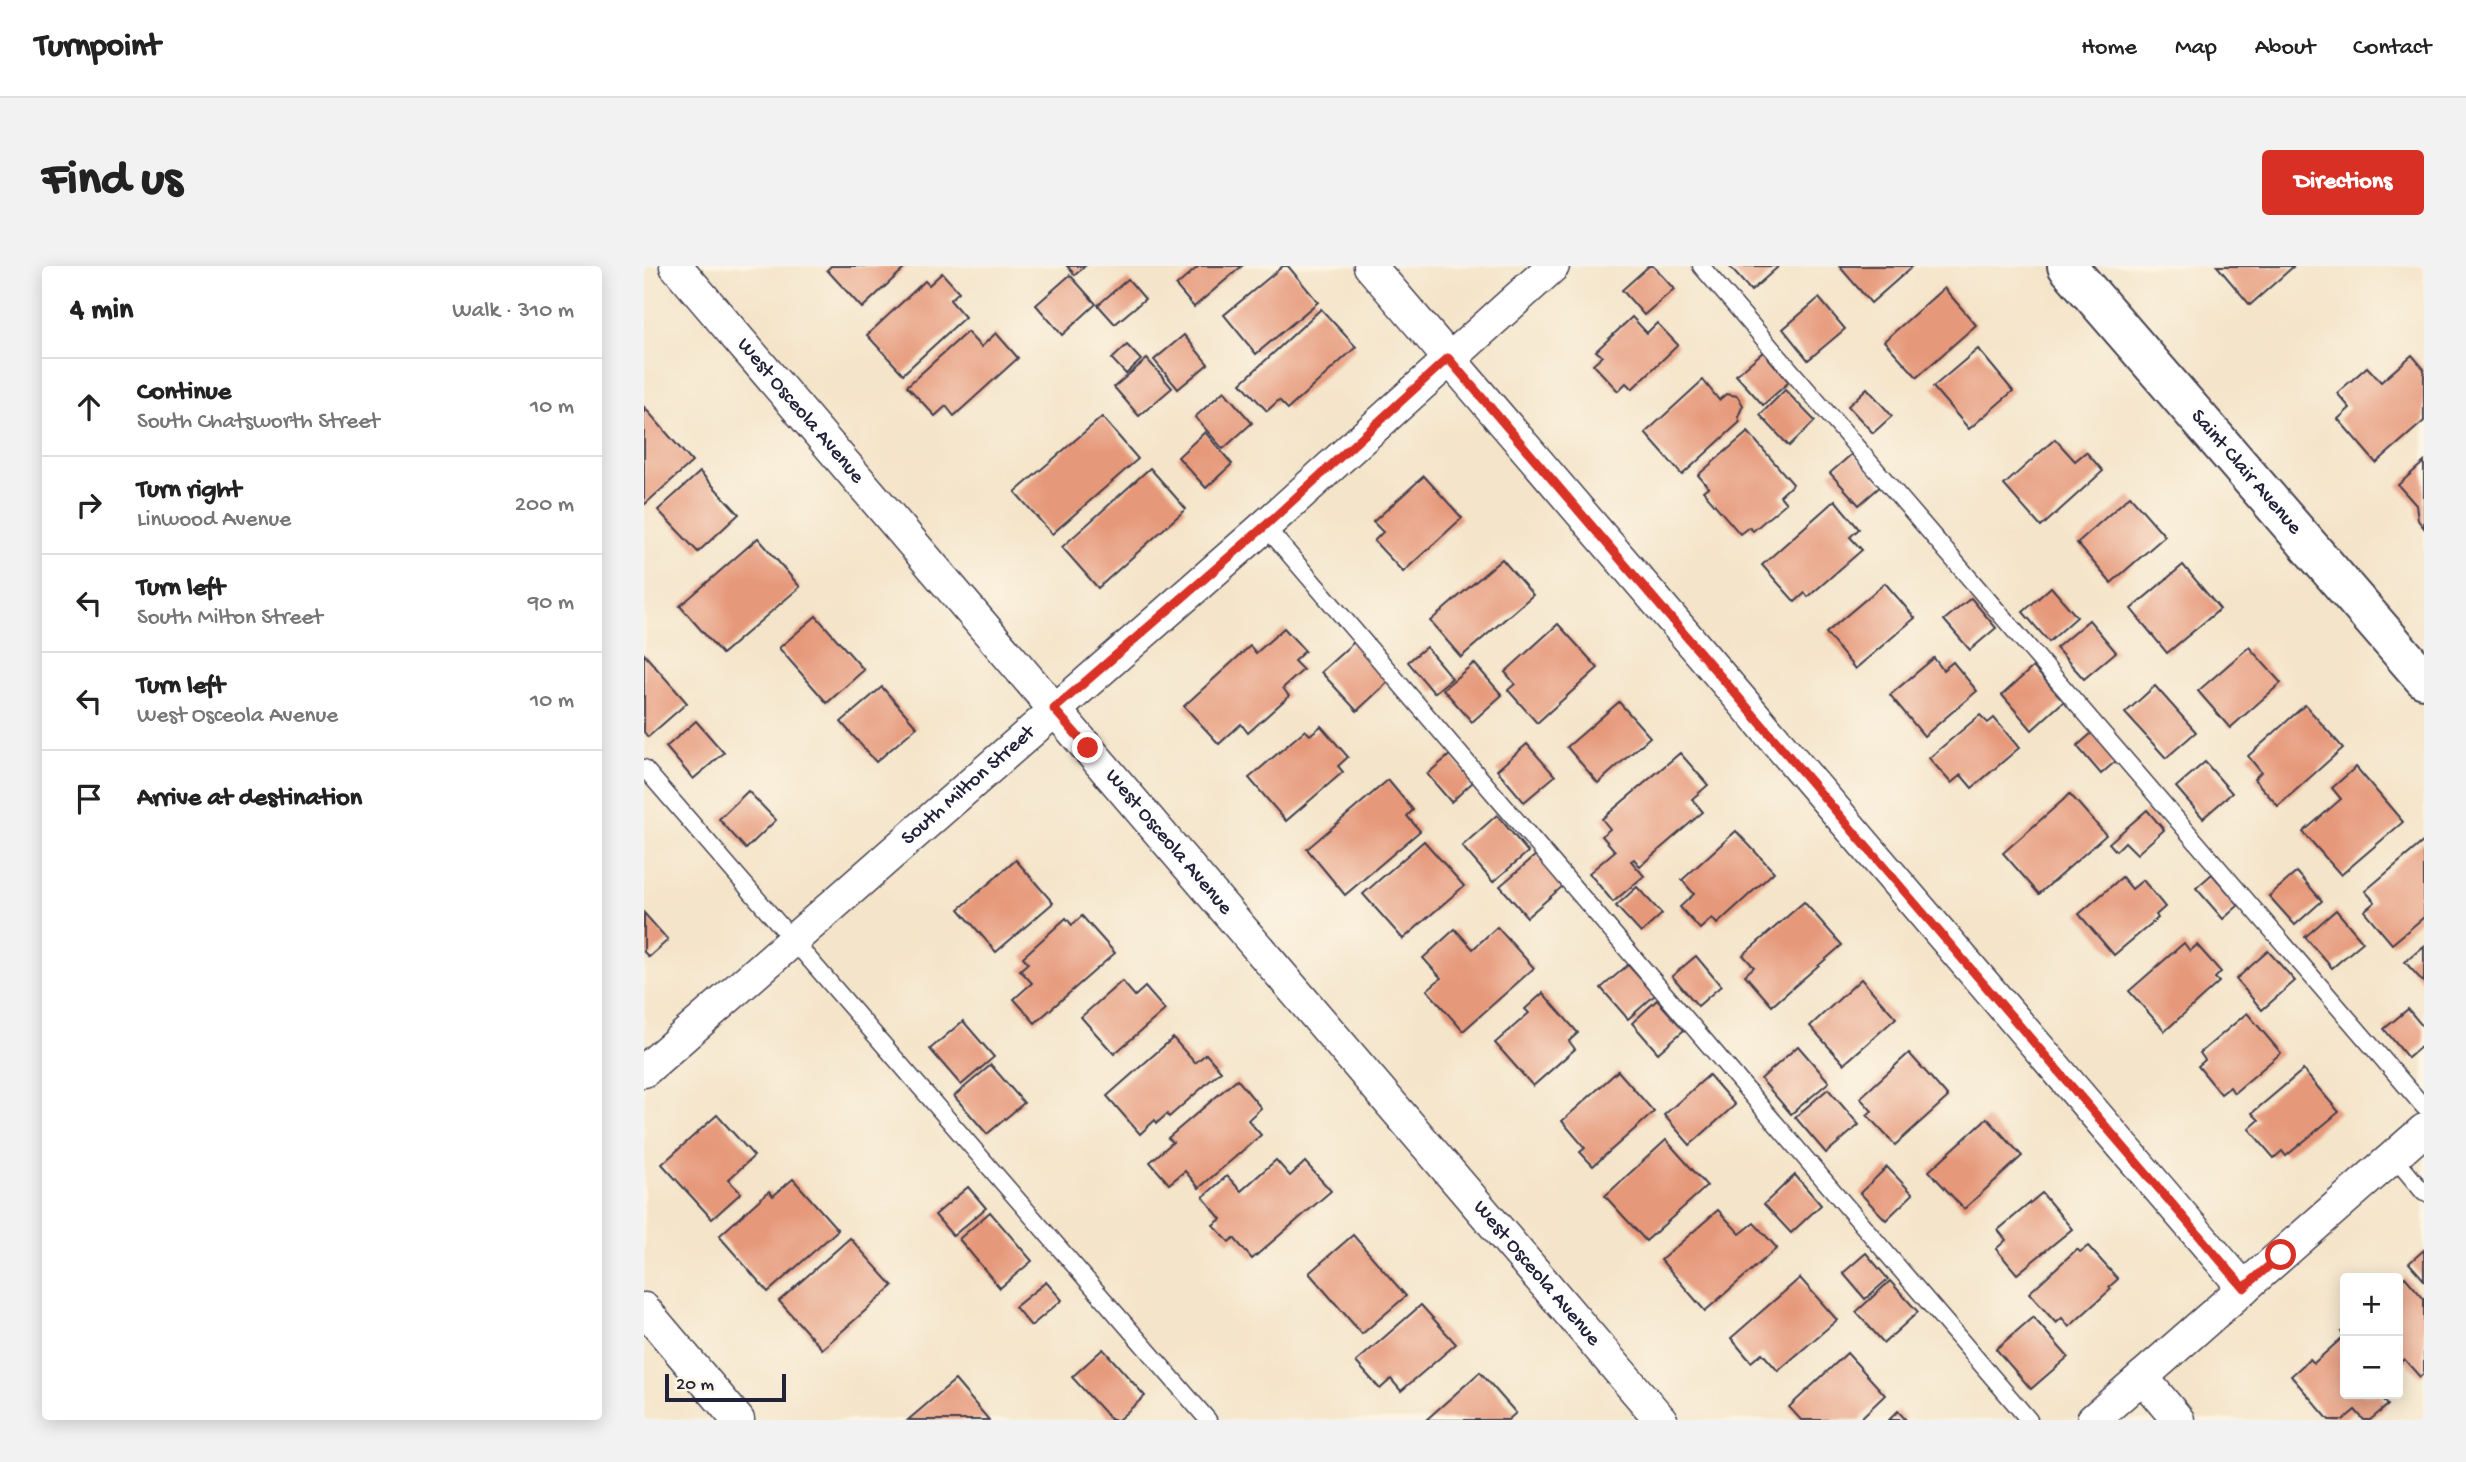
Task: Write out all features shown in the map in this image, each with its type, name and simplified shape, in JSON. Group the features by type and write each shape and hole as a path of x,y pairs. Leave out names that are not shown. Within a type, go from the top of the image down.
{"street":[{"name":"West Osceola Avenue","path":"676,266 1661,1420"},
{"path":"1370,266 2244,1288"},
{"name":"South Milton Street","path":"644,1071 1265,526 1553,266"},
{"name":"Saint Clair Avenue","path":"2067,266 2424,679"},
{"path":"2093,1420 2424,1130"},
{"path":"644,1310 738,1420"},
{"path":"2142,1377 2178,1420"}],"lane":[{"path":"1701,266 2424,1107"},
{"path":"1265,526 2029,1420"},
{"path":"644,768 1208,1420"},
{"path":"2394,1157 2424,1192"}],"building":[{"path":"831,266 907,266 862,308 827,270"},
{"path":"1067,266 1085,266 1075,275"},
{"path":"1199,266 1242,266 1194,307 1176,286"},
{"path":"1283,266 1288,266 1318,302 1256,354 1224,315"},
{"path":"1649,266 1653,266 1674,289 1644,315 1622,290"},
{"path":"1729,266 1779,266 1751,291"},
{"path":"1839,266 1913,266 1871,303"},
{"path":"2217,266 2294,266 2250,305"},
{"path":"942,273 959,292 950,300 965,317 903,374 867,335 925,281 929,285"},
{"path":"1070,275 1096,304 1062,335 1036,305"},
{"path":"1128,279 1145,299 1115,324 1098,305"},
{"path":"1944,288 1976,325 1917,377 1884,341"},
{"path":"1819,298 1845,329 1808,360 1783,329"},
{"path":"1321,309 1356,347 1288,409 1279,400 1267,411 1241,383"},
{"path":"1632,317 1647,333 1657,323 1678,345 1632,389 1626,383 1618,391 1593,364 1602,356 1596,351"},
{"path":"967,332 981,347 996,333 1018,358 954,416 946,406 935,416 907,386"},
{"path":"1184,335 1208,364 1178,389 1154,360"},
{"path":"1127,345 1141,360 1126,374 1112,359"},
{"path":"1978,349 2013,391 1969,429 1933,387"},
{"path":"1763,352 1789,382 1763,405 1736,375"},
{"path":"2412,355 2424,369 2424,421 2376,463 2338,419 2350,408 2337,393 2367,367 2381,382"},
{"path":"1147,359 1172,388 1139,416 1114,387"},
{"path":"1703,380 1719,400 1726,394 1737,396 1743,405 1738,417 1740,422 1682,475 1645,433"},
{"path":"1867,388 1892,416 1873,433 1848,406"},
{"path":"1785,390 1815,421 1789,446 1760,415"},
{"path":"1224,391 1252,423 1223,449 1195,417"},
{"path":"644,407 692,462 644,505"},
{"path":"1102,417 1138,459 1052,534 1015,492"},
{"path":"1205,432 1232,464 1206,488 1178,457"},
{"path":"1748,432 1793,484 1780,496 1786,503 1753,531 1749,527 1740,534 1703,491 1708,487 1698,475"},
{"path":"2055,439 2075,461 2086,452 2103,471 2041,527 2004,485"},
{"path":"1853,453 1882,485 1859,505 1830,473"},
{"path":"2424,462 2424,528 2418,520 2416,505 2398,485"},
{"path":"1150,468 1186,509 1098,588 1062,547"},
{"path":"700,472 739,514 698,552 658,510"},
{"path":"1424,476 1462,518 1403,572 1374,541 1383,532 1373,522"},
{"path":"2130,496 2165,536 2111,583 2077,543"},
{"path":"1835,500 1859,529 1850,537 1862,550 1808,597 1805,593 1795,602 1762,565"},
{"path":"758,538 800,587 722,654 680,606"},
{"path":"1502,559 1533,595 1461,657 1430,621"},
{"path":"2183,565 2220,609 2167,653 2131,609"},
{"path":"1885,583 1915,618 1855,669 1826,633"},
{"path":"2051,587 2077,617 2049,642 2023,612"},
{"path":"1971,598 1996,628 1970,650 1944,620"},
{"path":"816,616 864,670 827,703 779,648"},
{"path":"2089,620 2116,652 2084,679 2056,648"},
{"path":"1558,624 1598,668 1537,723 1508,690 1515,684 1505,672"},
{"path":"1284,628 1305,651 1294,661 1303,670 1283,688 1289,696 1248,733 1241,724 1219,744 1184,706 1250,646 1256,653"},
{"path":"1354,642 1389,681 1357,711 1321,672"},
{"path":"1426,647 1452,678 1434,693 1408,662"},
{"path":"2249,647 2281,683 2230,728 2198,691"},
{"path":"644,654 687,703 648,737 644,732"},
{"path":"1934,658 1943,670 1953,662 1977,691 1924,736 1890,695"},
{"path":"1474,663 1502,695 1472,722 1443,689"},
{"path":"2033,667 2064,701 2032,730 2002,695"},
{"path":"2155,686 2196,732 2166,758 2125,713"},
{"path":"882,687 917,727 876,762 841,722"},
{"path":"1619,702 1650,737 1598,783 1567,747"},
{"path":"2305,705 2343,748 2278,806 2254,779 2261,772 2248,756"},
{"path":"1980,715 1988,723 1994,718 2019,748 1972,788 1961,775 1951,783 1929,758"},
{"path":"696,721 724,753 693,779 666,747"},
{"path":"1321,726 1348,757 1338,766 1343,772 1286,821 1249,778 1305,730 1310,735"},
{"path":"2093,732 2117,760 2101,774 2077,746"},
{"path":"1527,744 1555,776 1524,802 1497,770"},
{"path":"1680,753 1708,785 1692,799 1703,812 1640,866 1634,859 1631,861 1644,876 1613,902 1589,873 1615,851 1602,836 1610,829 1602,819"},
{"path":"1450,755 1473,782 1451,802 1427,774"},
{"path":"2205,762 2232,793 2203,818 2176,787"},
{"path":"2356,767 2403,822 2341,875 2303,832 2341,799 2332,788"},
{"path":"1388,780 1413,810 1407,816 1420,831 1345,895 1307,849"},
{"path":"748,791 776,820 746,849 719,819"},
{"path":"2070,794 2106,835 2039,894 2003,853"},
{"path":"2147,810 2164,830 2137,854 2125,842 2116,851 2109,843"},
{"path":"1497,815 1528,852 1493,882 1462,846"},
{"path":"1736,831 1774,872 1717,924 1712,918 1700,929 1680,907 1694,894 1682,880"},
{"path":"1424,841 1464,886 1403,939 1363,894"},
{"path":"2424,841 2424,917 2392,944 2364,911 2375,902 2365,891"},
{"path":"1536,855 1563,886 1527,917 1500,886"},
{"path":"1016,860 1053,903 996,952 959,909"},
{"path":"2297,872 2322,901 2295,925 2269,896"},
{"path":"2212,874 2239,905 2223,919 2196,888"},
{"path":"2122,877 2132,889 2143,880 2165,907 2156,915 2158,918 2114,955 2079,914"},
{"path":"1637,887 1662,914 1641,933 1616,906"},
{"path":"1804,902 1842,945 1772,1006 1745,975 1754,967 1743,955"},
{"path":"2336,910 2363,942 2332,968 2305,937"},
{"path":"644,913 668,940 649,957 644,952"},
{"path":"1082,916 1115,953 1035,1023 1014,999 1032,983 1020,970 1028,963 1023,957 1066,918 1072,925"},
{"path":"1497,927 1534,968 1463,1031 1427,990 1441,978 1423,958 1455,929 1473,949"},
{"path":"2184,943 2190,951 2197,945 2221,972 2215,978 2219,982 2165,1031 2129,991"},
{"path":"2424,946 2424,983 2405,962"},
{"path":"2268,951 2295,981 2262,1010 2236,979"},
{"path":"1696,956 1721,986 1698,1006 1672,976"},
{"path":"1628,965 1655,995 1628,1019 1601,988"},
{"path":"1861,979 1896,1018 1844,1064 1810,1026"},
{"path":"1122,981 1135,996 1145,987 1165,1010 1114,1054 1081,1017"},
{"path":"1543,993 1578,1033 1569,1041 1575,1049 1533,1086 1495,1043 1529,1013 1525,1009"},
{"path":"1657,1000 1684,1030 1658,1053 1632,1023"},
{"path":"2408,1009 2424,1028 2424,1044 2408,1058 2384,1029"},
{"path":"2247,1013 2281,1053 2234,1093 2230,1087 2221,1094 2198,1066 2205,1060 2200,1053"},
{"path":"963,1021 994,1057 961,1085 930,1049"},
{"path":"1173,1038 1195,1063 1206,1054 1221,1071 1169,1117 1167,1114 1157,1123 1155,1120 1140,1134 1107,1096"},
{"path":"1798,1046 1829,1082 1791,1114 1761,1079"},
{"path":"1909,1053 1948,1097 1895,1145 1867,1115 1872,1111 1860,1098"},
{"path":"991,1065 1024,1103 987,1134 954,1096"},
{"path":"2303,1070 2339,1112 2286,1156 2282,1151 2274,1158 2249,1129 2259,1120 2252,1113"},
{"path":"1618,1071 1654,1112 1593,1166 1580,1152 1585,1148 1562,1121"},
{"path":"1709,1075 1735,1105 1690,1145 1664,1115"},
{"path":"1237,1079 1261,1108 1248,1120 1261,1135 1199,1188 1185,1171 1169,1184 1150,1162 1173,1142 1168,1138"},
{"path":"1828,1089 1859,1125 1826,1153 1795,1117"},
{"path":"717,1115 754,1156 728,1180 741,1193 712,1219 662,1164"},
{"path":"1987,1118 2022,1156 1964,1209 1929,1171"},
{"path":"1666,1140 1707,1186 1646,1241 1605,1196"},
{"path":"1276,1160 1290,1176 1305,1162 1331,1191 1252,1259 1234,1238 1229,1242 1213,1225 1221,1219 1203,1197 1227,1176 1241,1191"},
{"path":"1887,1167 1913,1194 1886,1220 1860,1193"},
{"path":"1795,1175 1821,1205 1791,1233 1764,1204"},
{"path":"793,1179 838,1230 768,1292 719,1236 769,1191 773,1196"},
{"path":"968,1187 986,1208 953,1236 935,1215"},
{"path":"2042,1193 2072,1229 2017,1274 1996,1249 2006,1240 1998,1230"},
{"path":"1718,1210 1740,1234 1754,1223 1777,1248 1705,1311 1661,1260"},
{"path":"990,1212 1032,1261 1000,1288 959,1239"},
{"path":"1353,1235 1406,1296 1362,1334 1309,1273"},
{"path":"850,1238 893,1286 822,1349 779,1301"},
{"path":"2088,1246 2118,1279 2109,1287 2111,1289 2069,1327 2062,1318 2056,1323 2029,1293 2077,1249 2080,1252"},
{"path":"2424,1250 2424,1280 2409,1263"},
{"path":"1866,1253 1888,1279 1865,1299 1843,1273"},
{"path":"2405,1277 2424,1299 2424,1373 2420,1377 2403,1360"},
{"path":"1800,1278 1837,1320 1778,1371 1762,1353 1751,1362 1731,1338"},
{"path":"1890,1281 1918,1312 1884,1343 1856,1312"},
{"path":"1046,1282 1062,1300 1031,1326 1015,1307"},
{"path":"1421,1305 1456,1344 1401,1391 1391,1379 1380,1389 1356,1362"},
{"path":"2033,1317 2068,1357 2031,1389 1996,1349"},
{"path":"2340,1340 2340,1399 2383,1399 2388,1405 2370,1420 2364,1420 2355,1410 2343,1420 2329,1420 2291,1376 2310,1359 2314,1363"},
{"path":"1103,1349 1145,1396 1118,1420 1111,1420 1072,1377"},
{"path":"1847,1353 1885,1395 1859,1420 1801,1420 1789,1407"},
{"path":"1480,1372 1516,1413 1508,1420 1426,1420"},
{"path":"955,1380 989,1420 908,1420"},
{"path":"1898,1411 1906,1420 1889,1420"}],"route":[{"path":"1088,748 1054,709 1265,526 1448,358 2244,1288 2281,1255"}]}
